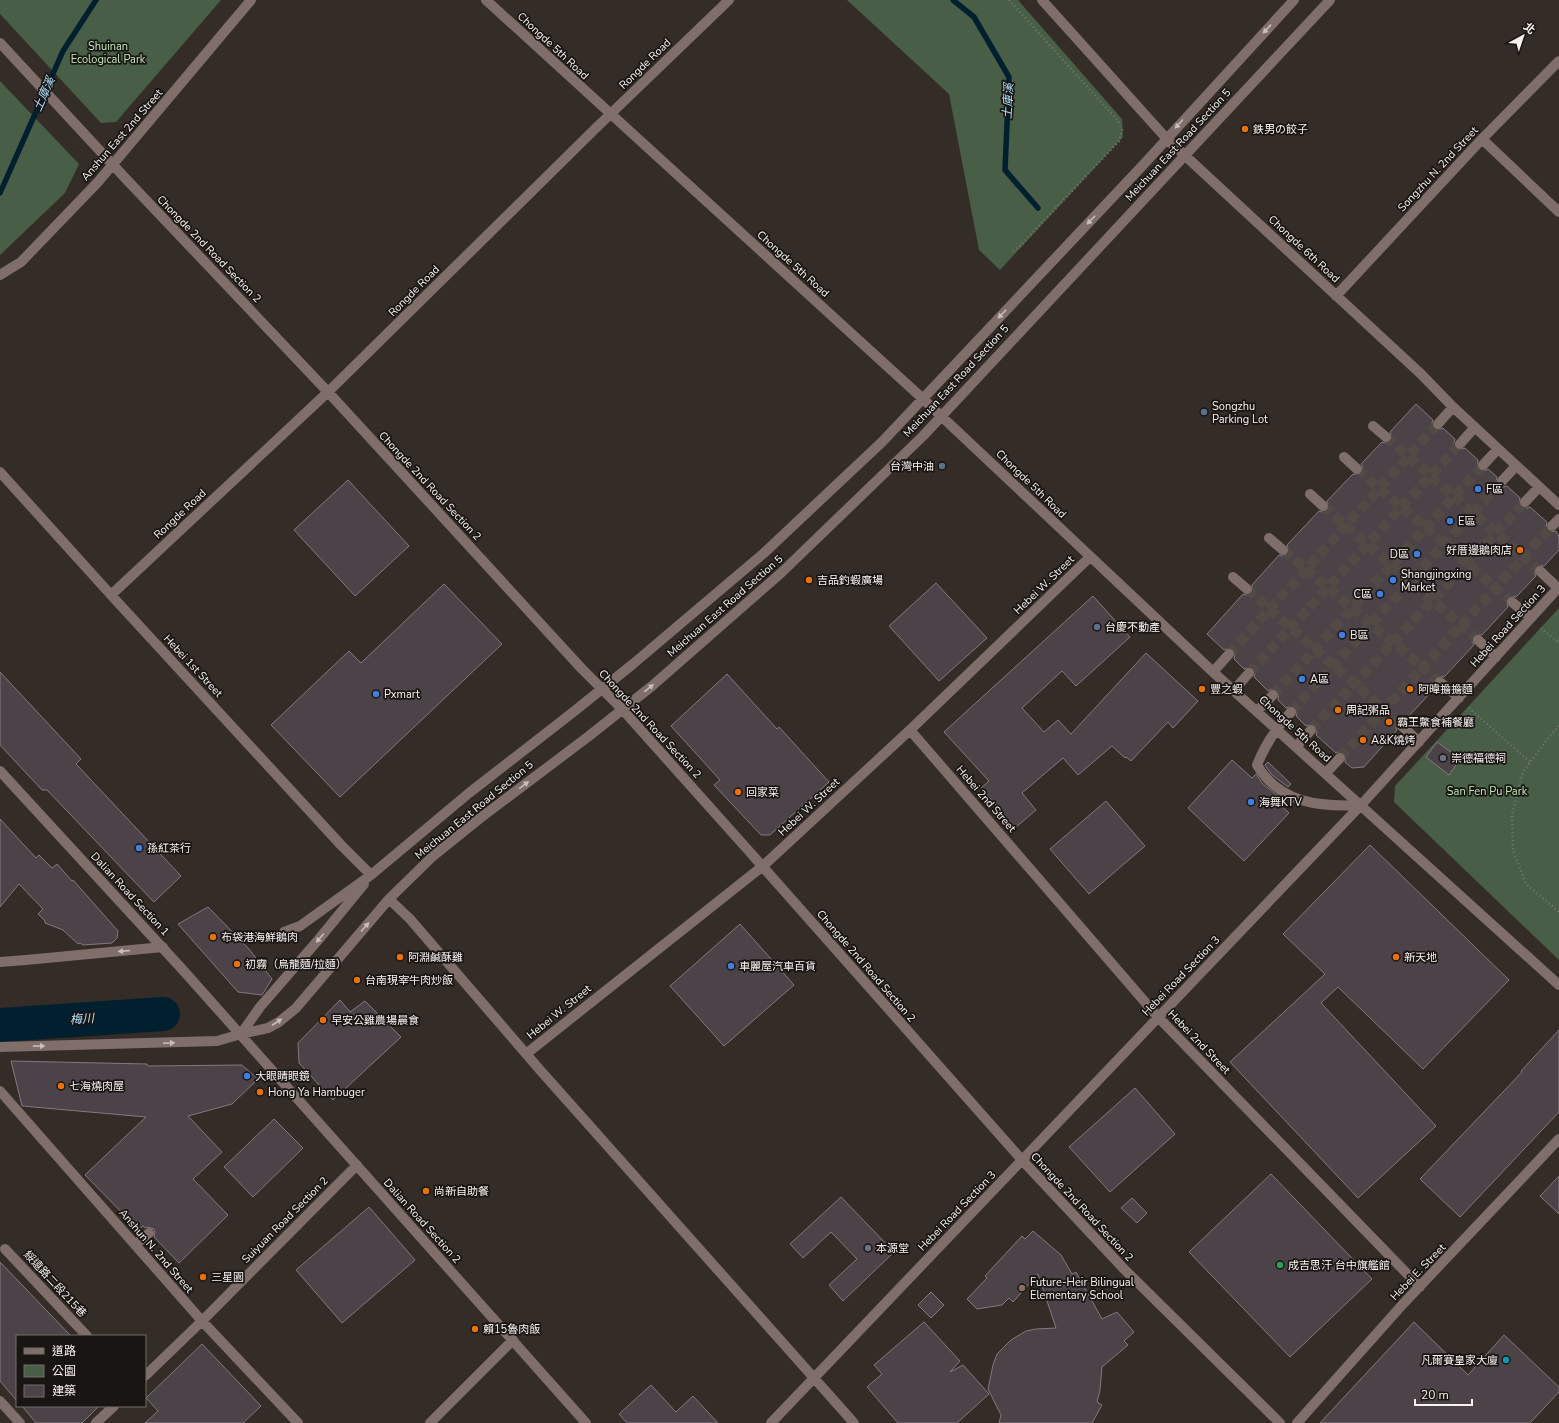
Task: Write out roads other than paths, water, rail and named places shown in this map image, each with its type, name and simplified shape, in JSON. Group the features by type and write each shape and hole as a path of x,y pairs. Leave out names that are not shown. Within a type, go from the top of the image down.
{"street":[{"name":"Anshun East 2nd Street","path":"0,275 21,262 98,182 252,0"},
{"name":"Chongde 5th Road","path":"486,0 922,398 1213,672 1297,746 1559,985"},
{"name":"Rongde Road","path":"111,595 328,392 729,0"},
{"name":"Chongde 6th Road","path":"1042,0 1166,138 1421,374 1453,407 1559,505"},
{"name":"Meichuan East Road Section 5","path":"284,932 300,926 371,875 469,792 572,714 764,553 882,442 1144,164 1166,138 1294,0"},
{"name":"Meichuan East Road Section 5","path":"241,1034 268,1028 279,1022 296,1008 389,899 433,856 652,686 781,573 923,436 1330,0"},
{"name":"Chongde 2nd Road Section 2","path":"0,43 112,165 328,392 582,669 602,688 763,866 1022,1160 1124,1268 1280,1423"},
{"name":"Songzhu N. 2nd Street","path":"1336,296 1482,139 1559,61"},
{"path":"1482,139 1559,212"},
{"path":"1438,424 1453,407"},
{"path":"1373,426 1386,437"},
{"path":"1460,444 1475,427"},
{"path":"1484,465 1498,449"},
{"path":"1344,457 1357,469"},
{"path":"1502,481 1516,466"},
{"name":"Hebei 1st Street","path":"0,472 341,845 371,875"},
{"path":"1525,502 1539,487"},
{"path":"1310,494 1324,506"},
{"path":"1552,526 1559,519"},
{"path":"1269,538 1283,550"},
{"name":"Hebei W. Street","path":"526,1054 763,866 910,730 1090,557"},
{"path":"1540,571 1559,587"},
{"path":"1233,577 1247,590"},
{"name":"Hebei Road Section 3","path":"771,1423 1362,805 1559,587"},
{"path":"1512,602 1531,618"},
{"path":"1478,640 1496,657"},
{"path":"1213,672 1229,654"},
{"path":"1234,690 1249,673"},
{"path":"1440,682 1459,698"},
{"path":"1257,711 1272,695"},
{"path":"1291,712 1276,728 1261,755 1257,765 1264,777 1289,796 1310,803 1332,806 1362,805"},
{"path":"1401,725 1419,742"},
{"name":"Hebei 2nd Street","path":"910,730 1158,1017 1420,1287"},
{"path":"1297,746 1311,730"},
{"path":"1326,773 1340,758"},
{"name":"Dalian Road Section 1","path":"0,771 163,947 241,1034"},
{"name":"Meichuan East Road Section 5","path":"241,1034 260,1007 319,939 371,875"},
{"path":"389,899 410,919 526,1054 854,1423"},
{"path":"0,962 163,947"},
{"path":"0,1047 217,1041 241,1034"},
{"name":"Dalian Road Section 2","path":"241,1034 586,1423"},
{"name":"Anshun N. 2nd Street","path":"0,1091 202,1321 298,1423"},
{"name":"Hebei E. Street","path":"1297,1423 1420,1287 1559,1139"},
{"name":"Suiyuan Road Section 2","path":"146,1375 202,1321 357,1165"},
{"path":"135,1246 149,1233"},
{"name":"綏遠路二段215巷","path":"5,1249 86,1335"},
{"path":"430,1423 513,1340"},
{"path":"0,1401 20,1423"},
{"path":"96,1423 113,1407"}],"waterway":[{"name":"土庫溪","path":"0,193 63,51 96,0"},
{"name":"土庫溪","path":"953,0 974,17 1009,77 1005,170 1038,208"},
{"name":"梅川","path":"0,1025 163,1014"}],"tunnel":[{"path":"1229,654 1438,424"},
{"path":"1386,437 1540,571"},
{"path":"1249,673 1460,444"},
{"path":"1273,695 1483,465"},
{"path":"1357,469 1512,602"},
{"path":"1291,712 1502,481"},
{"path":"1311,730 1525,502"},
{"path":"1323,506 1478,640"},
{"path":"1340,758 1552,526"},
{"path":"1283,550 1440,682"},
{"path":"1247,589 1401,725"}],"place":[{"name":"鉄男の餃子","path":"1245,129"},
{"name":"Songzhu Parking Lot","path":"1204,412"},
{"name":"台灣中油","path":"942,466"},
{"name":"F區","path":"1478,489"},
{"name":"E區","path":"1450,521"},
{"name":"好厝邊鵝肉店","path":"1520,550"},
{"name":"D區","path":"1417,554"},
{"name":"吉品釣蝦廣場","path":"809,580"},
{"name":"Shangjingxing Market","path":"1393,580"},
{"name":"C區","path":"1380,594"},
{"name":"台慶不動產","path":"1097,627"},
{"name":"B區","path":"1342,635"},
{"name":"A區","path":"1302,679"},
{"name":"豐之蝦","path":"1202,689"},
{"name":"阿暐擔擔麵","path":"1410,689"},
{"name":"Pxmart","path":"376,694"},
{"name":"周記粥品","path":"1338,710"},
{"name":"霸王鱉食補餐廳","path":"1389,722"},
{"name":"A&K燒烤","path":"1363,740"},
{"name":"崇德福德祠","path":"1443,758"},
{"name":"回家菜","path":"738,792"},
{"name":"海舞KTV","path":"1251,802"},
{"name":"孫紅茶行","path":"139,848"},
{"name":"布袋港海鮮鵝肉","path":"213,937"},
{"name":"阿淵鹹酥雞","path":"400,957"},
{"name":"新天地","path":"1396,957"},
{"name":"初霧（烏龍麵/拉麵）","path":"237,964"},
{"name":"車麗屋汽車百貨","path":"731,966"},
{"name":"台南現宰牛肉炒飯","path":"357,980"},
{"name":"早安公雞農場晨食","path":"323,1020"},
{"name":"大眼睛眼鏡","path":"247,1076"},
{"name":"七海燒肉屋","path":"61,1086"},
{"name":"Hong Ya Hambuger","path":"260,1092"},
{"name":"尚新自助餐","path":"426,1191"},
{"name":"本源堂","path":"868,1248"},
{"name":"成吉思汗 台中旗艦館","path":"1280,1265"},
{"name":"三星園","path":"203,1277"},
{"name":"Future-Heir Bilingual Elementary School","path":"1022,1288"},
{"name":"賴15魯肉飯","path":"475,1329"},
{"name":"凡爾賽皇家大廈","path":"1506,1360"}],"park label":[{"name":"Shuinan Ecological Park","path":"108,52"},
{"name":"San Fen Pu Park","path":"1487,791"}]}
